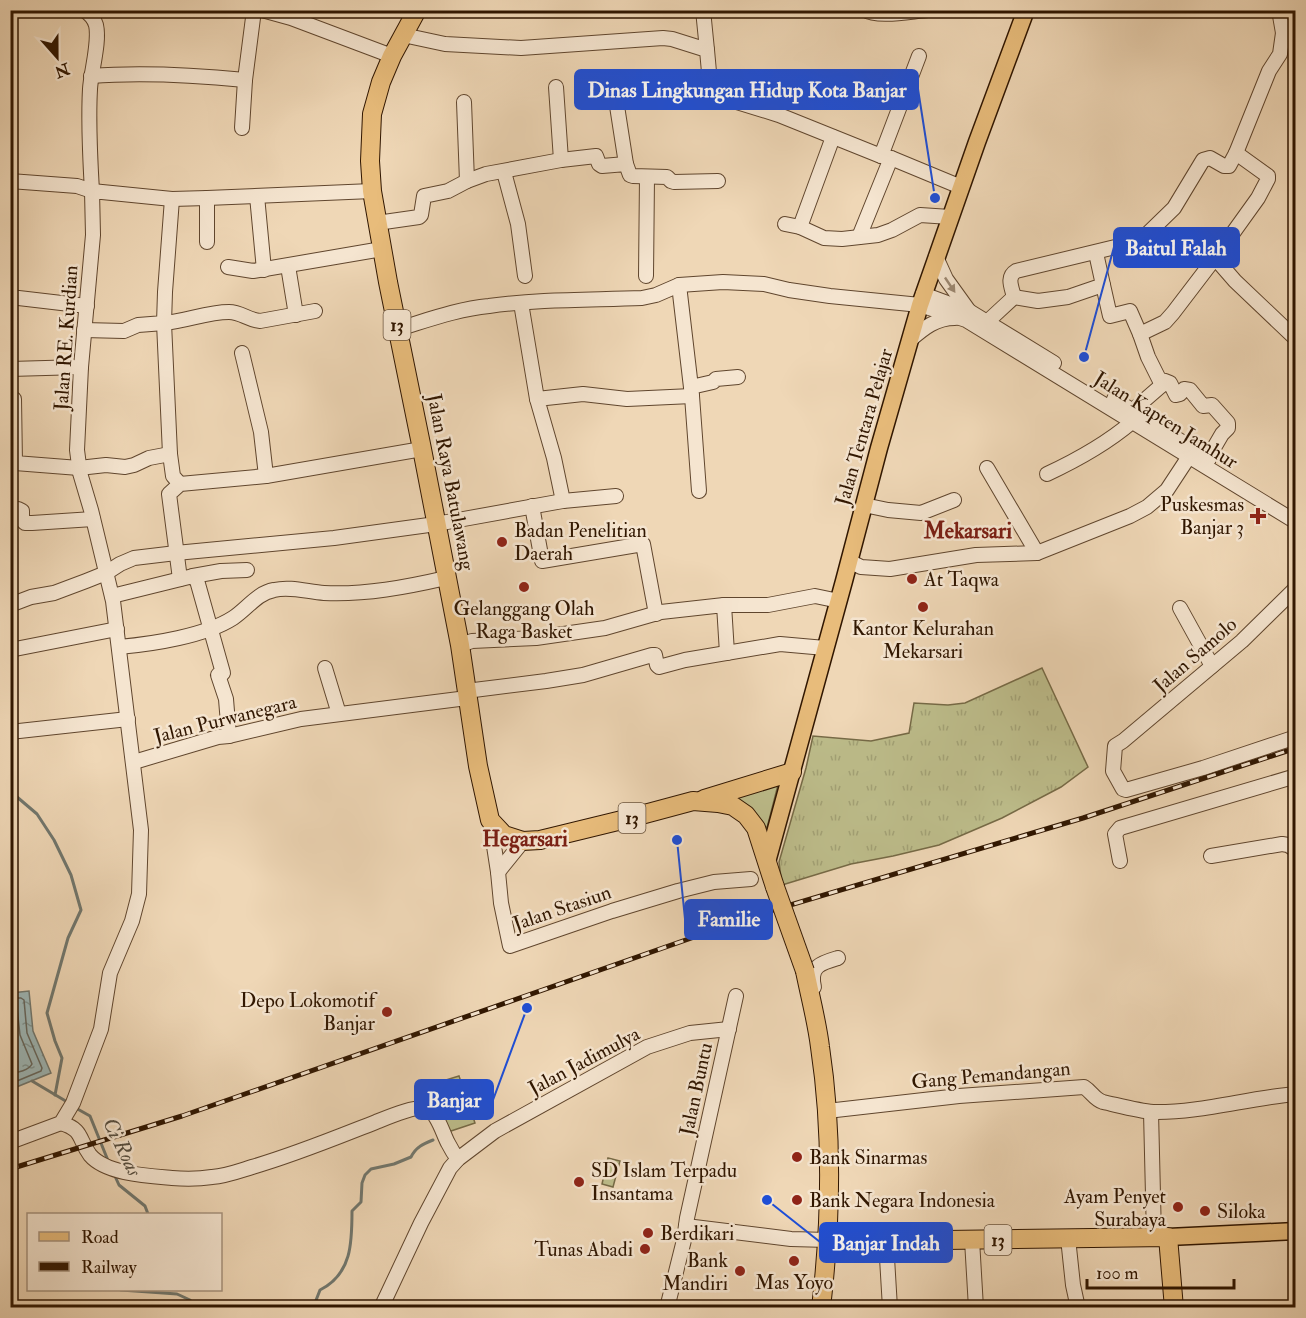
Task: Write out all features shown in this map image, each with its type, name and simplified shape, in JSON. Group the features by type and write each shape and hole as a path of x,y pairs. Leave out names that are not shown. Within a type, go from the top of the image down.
{"highway":[{"name":"Jalan Raya Batulawang","path":"417,10 392,56 381,82 372,114 370,161 372,191 460,645 478,766 490,820"},
{"path":"693,801 716,796 792,771"},
{"name":"13","path":"523,841 550,837 693,801 733,806 746,815 756,828 805,971 820,1048 826,1107 829,1210 821,1308"},
{"path":"490,820 504,835 523,841"},
{"path":"1161,1237 1174,1308"},
{"name":"13","path":"828,1240 1161,1237"}],"main road":[{"name":"Jalan Tentara Pelajar","path":"767,862 879,448 922,299 1026,10"},
{"path":"1161,1237 1296,1231"}],"street":[{"name":"Jalan RE. Kurdian","path":"84,10 96,26 89,108 93,235 81,367 77,450 79,468 112,596 134,762"},
{"path":"242,128 245,80 254,10"},
{"path":"262,10 292,14 392,56"},
{"path":"704,10 711,94"},
{"path":"865,10 869,13 880,14 928,10"},
{"path":"1014,297 1010,278 1016,271 1140,242 1174,208 1203,160 1210,158 1226,167 1229,166 1269,71 1281,54 1289,32 1279,10"},
{"path":"403,35 445,44 521,48 663,38 707,50"},
{"path":"859,237 920,56"},
{"path":"91,76 142,74 245,80"},
{"path":"556,87 561,160"},
{"path":"718,180 674,182 667,177 630,175 626,164 617,106 619,100 711,94 779,115 961,187"},
{"path":"464,102 467,181"},
{"path":"800,227 833,136"},
{"path":"1140,334 1165,322 1173,313 1258,198 1268,179 1266,174 1236,153"},
{"path":"378,223 419,217 424,196 448,191 486,174 596,156 602,166 626,164"},
{"path":"504,172 518,224 525,276"},
{"path":"646,276 647,177"},
{"path":"10,181 77,186 92,192 172,199 372,191"},
{"path":"257,196 264,270"},
{"path":"207,198 207,242"},
{"path":"172,199 164,322 170,454 173,476 180,484"},
{"path":"785,224 800,227 824,238 842,239 879,235 920,215 950,217"},
{"path":"228,267 264,270 382,249"},
{"path":"1096,253 1110,316 1130,311 1162,385"},
{"path":"910,340 935,321 967,315 936,257"},
{"path":"1215,258 1235,281 1296,339"},
{"path":"288,266 296,315"},
{"name":"Jalan Kapten Jamhur","path":"398,328 467,309 488,306 642,298 656,295 679,285 723,282 764,284 830,296 922,299 987,322 1296,522"},
{"path":"679,285 699,491"},
{"path":"1014,297 1038,301 1068,297 1103,285"},
{"path":"10,297 87,306"},
{"path":"987,322 1014,297"},
{"path":"521,303 537,399 554,458 563,501"},
{"path":"84,330 124,331 138,325 176,322 208,314 229,312 260,321 315,311"},
{"name":"Jalan Kapten Jamhur","path":"967,315 1070,377"},
{"path":"242,353 261,432 266,476"},
{"path":"10,369 81,367"},
{"path":"537,399 583,394 627,399 691,392 716,379 738,377"},
{"path":"1047,474 1079,458 1122,431 1165,381 1170,383 1176,394 1180,394 1184,389 1190,390 1203,406 1212,405 1228,423 1228,428 1208,459"},
{"path":"12,397 13,464 79,468 106,465 125,466 170,454"},
{"path":"187,578 176,553 169,494 180,484 266,476 422,449"},
{"path":"849,561 861,567 890,569 976,555 1037,553 1147,507 1167,490 1191,454"},
{"name":"Jalan Kapten Jamhur","path":"1191,454 1208,459 1296,512"},
{"path":"987,468 1037,553"},
{"path":"10,604 54,593 106,573 134,558 334,538 436,524 563,501 616,496"},
{"path":"864,506 921,513 954,500"},
{"path":"532,506 542,561 643,544 656,614"},
{"path":"10,510 18,509 21,511 22,520 32,523 93,519"},
{"path":"112,596 221,571 247,570"},
{"path":"187,578 196,579 211,628 221,674 229,736"},
{"path":"119,647 177,639 211,628 232,619 263,594 272,590 284,588 323,593 363,591 446,578"},
{"name":"Jalan Samolo","path":"1296,588 1242,641 1124,741 1114,746 1113,771 1123,789 1126,790 1203,768 1296,737"},
{"path":"460,645 472,641 536,638 605,628 661,612 724,605 768,605 815,596 838,601"},
{"path":"724,605 728,653 780,644 825,648"},
{"path":"1180,608 1212,666"},
{"path":"10,650 117,629"},
{"name":"Jalan Purwanegara","path":"68,1112 101,1029 110,973 132,921 139,894 141,830 134,762 218,737 301,719 583,675 652,655 655,655 659,667 728,653"},
{"path":"325,668 339,714"},
{"path":"10,732 63,728 128,719"},
{"path":"1120,861 1115,834 1120,828 1296,776"},
{"name":"Jalan Stasiun","path":"490,820 501,903 510,946 678,891 714,882 751,879"},
{"path":"498,872 523,841"},
{"path":"1211,856 1282,844 1288,845 1295,851"},
{"path":"826,1107 830,1076 812,975 818,966 838,958"},
{"name":"Jalan Buntu","path":"667,1308 684,1240 736,996"},
{"name":"Jalan Jadimulya","path":"381,1308 421,1223 450,1168 458,1159 495,1131 647,1047 690,1033 729,1029"},
{"name":"Gang Pemandangan","path":"826,1107 1084,1088 1091,1092 1095,1099 1102,1102 1151,1112 1198,1108 1296,1094"},
{"path":"10,1142 68,1112 72,1126 77,1131 84,1155 91,1156 105,1167 130,1173 172,1178 209,1178 304,1150 420,1107 432,1112 458,1159"},
{"path":"1151,1112 1161,1237"},
{"path":"686,1226 790,1239 828,1240"},
{"path":"1068,1238 1073,1286 1078,1308"},
{"path":"972,1240 976,1308"},
{"path":"886,1241 890,1308"}],"green space":[{"path":"1042,668 1088,767 1061,787 1002,818 939,845 851,864 782,885 779,862 813,736 871,741 909,733 914,703 948,705 965,703"},
{"path":"779,781 767,828 731,796"},
{"path":"459,1076 475,1123 448,1132 433,1084"},
{"path":"608,1158 620,1161 613,1187 602,1184"}],"water":[{"path":"29,991 33,1031 51,1073 14,1088 10,1083 11,993"}],"waterway":[{"path":"10,791 37,814 54,840 71,875 81,910 68,938 47,1013 62,1058 55,1095"},
{"name":"Ci Roas","path":"32,1081 69,1103"},
{"name":"Ci Roas","path":"74,1107 90,1116 109,1163"},
{"path":"313,1308 320,1290 338,1275 348,1256 352,1234 352,1211 361,1202 365,1175 371,1169 394,1164 411,1157 420,1146 433,1140"},
{"name":"Ci Roas","path":"114,1174 119,1185 145,1206 148,1213"},
{"name":"Ci Roas","path":"135,1291 177,1294 190,1300 194,1308"}],"railway":[{"path":"10,1169 182,1116 760,914 1083,818 1296,748"}],"place":[{"name":"Dinas Lingkungan Hidup Kota Banjar","path":"935,198"},
{"name":"Baitul Falah","path":"1084,357"},
{"name":"Puskesmas Banjar 3","path":"1258,516"},
{"name":"Badan Penelitian Daerah","path":"502,542"},
{"name":"At Taqwa","path":"912,579"},
{"name":"Gelanggang Olah Raga Basket","path":"524,587"},
{"name":"Kantor Kelurahan Mekarsari","path":"923,607"},
{"name":"Familie","path":"677,840"},
{"name":"Banjar","path":"527,1008"},
{"name":"Depo Lokomotif Banjar","path":"387,1012"},
{"name":"Bank Sinarmas","path":"797,1157"},
{"name":"SD Islam Terpadu Insantama","path":"579,1182"},
{"name":"Banjar Indah","path":"767,1200"},
{"name":"Bank Negara Indonesia","path":"797,1200"},
{"name":"Ayam Penyet Surabaya","path":"1178,1207"},
{"name":"Siloka","path":"1205,1211"},
{"name":"Berdikari","path":"648,1233"},
{"name":"Tunas Abadi","path":"645,1249"},
{"name":"Mas Yoyo","path":"794,1261"},
{"name":"Bank Mandiri","path":"740,1271"}],"district":[{"name":"Mekarsari","path":"968,531"},
{"name":"Hegarsari","path":"525,839"}]}
